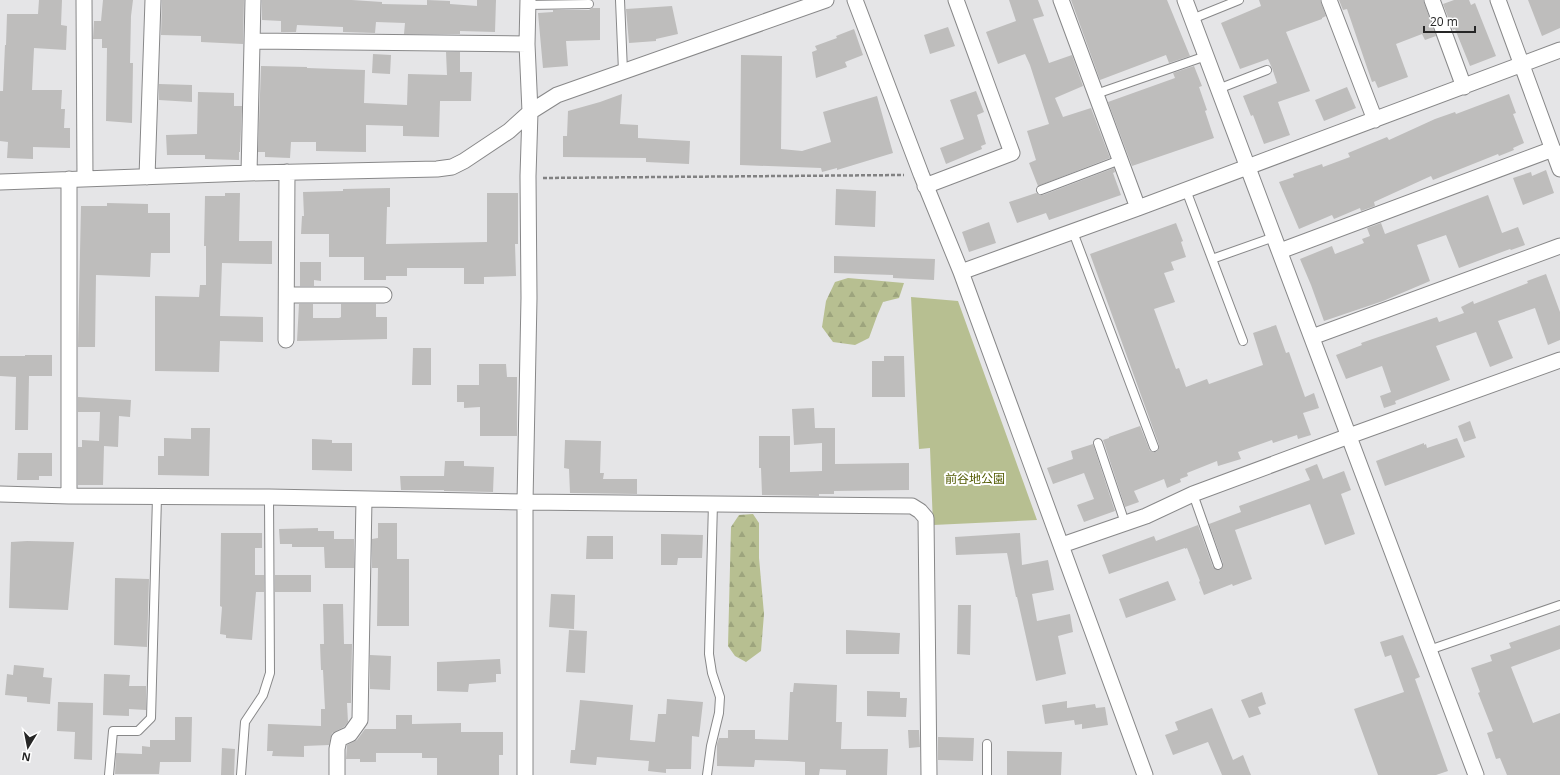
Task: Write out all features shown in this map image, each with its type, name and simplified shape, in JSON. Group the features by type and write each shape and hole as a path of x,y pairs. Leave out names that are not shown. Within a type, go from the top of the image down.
{"street":[{"path":"84,0 85,179"},
{"path":"148,177 153,0"},
{"path":"249,173 253,0"},
{"path":"0,182 249,173 437,169 452,167 509,131 530,112 557,94 826,0"},
{"path":"855,0 923,180 960,272 1146,775"},
{"path":"923,180 1012,153 956,0"},
{"path":"1061,0 1138,208"},
{"path":"1185,0 1476,775"},
{"path":"1330,0 1375,120"},
{"path":"1432,0 1464,87"},
{"path":"1498,0 1560,169"},
{"path":"526,775 525,502 529,298 528,176 530,112 527,44 528,2"},
{"path":"253,41 527,44"},
{"path":"960,272 1247,168 1560,50"},
{"path":"1277,244 1553,149"},
{"path":"286,340 287,172"},
{"path":"69,179 69,496"},
{"path":"1312,337 1560,246"},
{"path":"287,295 384,295"},
{"path":"1062,545 1146,516 1193,494 1349,436 1560,360"},
{"path":"0,494 912,506 920,511 926,518 929,775"},
{"path":"337,775 337,749 339,739 350,734 360,720 364,499"}],"lane":[{"path":"620,0 623,71"},
{"path":"1192,19 1239,0"},
{"path":"528,2 589,4"},
{"path":"1096,94 1206,56"},
{"path":"1218,89 1267,70"},
{"path":"1041,190 1120,160"},
{"path":"1186,190 1243,341"},
{"path":"1073,232 1154,448"},
{"path":"1212,260 1277,244"},
{"path":"1098,443 1125,523"},
{"path":"1193,494 1218,565"},
{"path":"109,775 112,731 138,731 151,718 157,497"},
{"path":"241,775 245,722 263,695 270,673 269,497"},
{"path":"707,775 711,746 719,713 720,697 712,673 709,654 713,503"},
{"path":"1429,650 1560,604"},
{"path":"987,744 987,775"}],"path":[{"path":"528,176 547,178 923,180"}],"green space":[{"path":"848,278 904,283 899,298 883,302 869,338 855,345 833,342 822,327 826,301 835,282"},
{"name":"前谷地公園","path":"911,297 958,301 1037,520 933,525 930,448 919,449"},
{"path":"753,514 759,523 759,558 764,614 761,651 746,662 735,656 728,646 731,527 739,515"}],"building":[{"path":"39,0 62,0 61,25 67,26 66,50 34,48 32,90 62,90 61,109 65,109 64,128 70,128 70,148 33,147 33,159 7,158 8,142 0,141 0,91 3,91 7,14 38,14"},
{"path":"103,0 133,0 131,16 130,63 133,63 132,123 106,121 107,48 102,48 102,39 93,39 94,21 101,21"},
{"path":"162,0 244,0 243,44 201,42 201,36 161,35"},
{"path":"262,0 352,0 382,2 382,4 427,5 427,0 450,1 450,4 477,6 477,0 496,0 495,32 460,31 460,34 404,34 405,23 376,22 375,33 343,32 343,27 297,25 296,32 281,32 281,21 262,20"},
{"path":"1009,0 1038,0 1044,16 1033,19 1049,63 1072,55 1083,86 1055,98 1063,117 1091,108 1110,158 1038,186 1029,163 1036,160 1027,131 1049,124 1030,65 1025,54 998,64 986,32 1016,21"},
{"path":"1071,0 1167,0 1190,56 1169,63 1166,55 1100,80"},
{"path":"1259,0 1320,0 1326,16 1322,19 1286,32 1310,91 1278,102 1290,135 1264,144 1253,115 1251,116 1243,96 1277,83 1272,68 1268,59 1240,69 1221,23 1261,6"},
{"path":"1339,0 1423,0 1436,36 1425,40 1422,34 1396,44 1408,77 1378,88 1375,81 1372,82 1347,9 1343,10"},
{"path":"1454,0 1469,0 1471,5 1475,3 1496,56 1470,66 1455,29 1453,30 1443,4"},
{"path":"1528,0 1560,0 1560,28 1542,36"},
{"path":"672,6 678,34 656,39 656,41 629,43 626,9"},
{"path":"592,8 600,8 600,40 566,41 568,66 543,68 538,13 553,12 553,10 589,10"},
{"path":"948,27 955,46 930,54 924,35"},
{"path":"854,29 863,55 845,62 847,67 816,78 812,52 817,50 815,46 837,38 836,36"},
{"path":"446,52 460,52 460,72 472,72 471,101 440,101 439,137 403,136 403,126 366,125 366,152 316,151 316,142 291,142 290,158 265,157 265,152 258,152 261,66 365,70 364,103 407,105 408,74 447,75"},
{"path":"373,54 391,55 390,74 372,73"},
{"path":"741,55 782,56 781,149 802,151 831,142 823,112 877,96 893,153 837,170 837,168 822,172 821,168 740,165"},
{"path":"1194,66 1202,86 1199,87 1214,138 1132,166 1108,102 1175,78 1173,73"},
{"path":"159,84 192,85 192,102 159,100"},
{"path":"1347,87 1356,108 1324,121 1315,100"},
{"path":"976,91 984,112 977,115 986,144 981,146 982,149 946,164 940,148 964,139 950,100"},
{"path":"198,92 234,93 234,106 242,106 239,160 205,159 205,155 167,155 166,135 197,134"},
{"path":"622,94 620,124 638,125 638,138 690,141 689,164 646,162 646,158 563,157 563,136 567,136 568,111"},
{"path":"1509,94 1516,113 1513,114 1524,143 1513,148 1514,150 1499,156 1498,154 1433,180 1431,176 1374,202 1375,206 1361,211 1360,208 1334,219 1332,215 1299,229 1279,182 1294,177 1293,174 1322,164 1323,167 1350,157 1348,153 1387,137 1389,140 1435,119 1455,112 1456,114"},
{"path":"1114,168 1115,172 1113,173 1121,195 1049,220 1046,213 1017,223 1009,202 1036,193 1043,195"},
{"path":"1546,170 1554,193 1523,205 1513,178 1531,172 1532,176"},
{"path":"390,188 390,207 387,207 386,244 487,242 487,193 518,193 518,244 515,244 516,276 484,277 484,284 464,284 464,268 407,268 407,276 386,276 386,280 364,280 364,257 329,257 329,234 301,234 302,216 304,216 303,192"},
{"path":"836,189 876,191 875,227 835,225"},
{"path":"225,193 240,193 239,241 272,241 272,264 222,263 220,316 263,317 263,342 220,341 219,372 155,371 155,296 199,297 200,285 206,285 206,246 204,246 205,196 225,196"},
{"path":"1488,195 1502,233 1518,227 1525,245 1459,268 1446,235 1417,245 1430,281 1383,301 1324,321 1300,259 1332,246 1335,254 1364,243 1362,239 1370,236 1367,228 1381,223 1385,234"},
{"path":"107,203 148,204 148,213 170,213 170,253 151,253 150,277 96,275 95,347 78,347 81,206 107,206"},
{"path":"989,222 996,243 969,252 962,232"},
{"path":"1176,223 1183,241 1181,242 1186,257 1171,262 1174,270 1164,273 1175,302 1154,309 1176,369 1179,368 1186,387 1207,379 1209,384 1263,365 1253,333 1276,325 1286,353 1289,352 1305,397 1314,393 1319,408 1303,413 1311,435 1298,439 1297,435 1273,443 1272,440 1238,452 1241,459 1218,466 1217,461 1187,473 1188,476 1180,479 1181,482 1167,488 1164,479 1134,491 1139,502 1125,507 1103,440 1140,426 1150,451 1156,452 1159,445 1090,254"},
{"path":"834,256 935,259 934,280 893,278 893,275 834,273"},
{"path":"300,262 321,262 321,281 314,280 314,286 300,286"},
{"path":"1546,274 1560,312 1560,340 1548,345 1535,308 1498,321 1513,358 1490,367 1476,332 1436,346 1450,380 1395,401 1396,404 1384,408 1380,396 1391,392 1382,366 1346,379 1336,355 1362,345 1361,343 1437,317 1439,322 1464,313 1461,307 1473,301 1474,304 1528,283 1527,281"},
{"path":"299,304 313,304 313,318 339,318 341,317 341,304 376,304 376,317 387,317 387,339 297,341"},
{"path":"413,348 431,348 431,385 412,385"},
{"path":"52,355 52,376 29,376 28,430 15,430 16,377 0,376 0,356"},
{"path":"884,356 904,356 905,397 872,397 872,361 884,361"},
{"path":"479,364 506,364 507,377 517,377 517,436 480,436 480,407 464,408 464,402 457,402 457,385 479,385"},
{"path":"78,397 131,400 130,417 119,416 118,447 104,446 103,485 78,485 78,447 82,447 82,440 99,441 100,412 78,412"},
{"path":"814,408 815,428 835,428 835,464 909,463 909,490 834,491 834,494 819,494 819,496 762,495 761,468 759,468 759,436 790,436 790,472 822,471 822,443 794,445 792,409"},
{"path":"1470,421 1476,438 1464,442 1458,426"},
{"path":"191,428 210,428 209,476 158,475 158,456 164,456 164,438 191,439"},
{"path":"1457,438 1465,457 1385,486 1376,461 1424,443 1424,445 1426,444 1427,448"},
{"path":"312,439 332,440 332,443 352,443 352,471 312,470"},
{"path":"565,440 601,441 600,473 604,473 603,479 637,479 637,494 570,493 569,469 564,468"},
{"path":"1093,444 1115,511 1084,522 1077,505 1094,499 1084,473 1053,484 1047,468 1073,459 1071,451"},
{"path":"18,453 52,453 52,476 39,476 39,480 17,480"},
{"path":"445,461 464,461 464,466 494,467 493,492 401,490 400,476 444,476"},
{"path":"1317,464 1323,479 1344,471 1351,490 1341,494 1355,534 1325,545 1310,504 1235,530 1252,579 1233,586 1232,584 1204,595 1187,548 1109,574 1102,555 1154,536 1156,541 1198,525 1213,567 1220,570 1223,563 1209,524 1241,512 1239,506 1310,480 1305,469"},
{"path":"378,523 397,523 397,559 409,559 409,626 377,626 378,568 372,568 372,539 378,538"},
{"path":"318,528 318,531 334,531 334,539 354,539 354,568 325,568 324,547 292,547 292,544 280,544 279,529"},
{"path":"221,533 262,533 262,548 255,548 255,575 264,575 264,592 256,592 252,640 226,638 226,635 220,634 222,607 220,606"},
{"path":"1020,533 1022,565 1048,560 1054,590 1032,594 1037,621 1070,614 1073,632 1058,636 1066,674 1036,681 1007,553 956,555 955,537"},
{"path":"661,534 703,535 702,558 678,558 677,565 661,565"},
{"path":"587,536 613,536 613,559 586,559"},
{"path":"11,542 74,542 68,610 9,608"},
{"path":"275,575 311,575 311,592 275,592"},
{"path":"115,578 149,579 147,647 114,645"},
{"path":"1168,581 1176,600 1126,618 1119,599"},
{"path":"551,594 575,595 574,629 549,627"},
{"path":"323,604 343,604 344,644 352,644 351,703 347,703 348,722 344,727 332,733 329,745 304,746 304,757 272,756 273,751 267,751 268,724 321,726 321,709 325,709 320,644 324,644"},
{"path":"958,605 971,605 970,655 957,654"},
{"path":"1560,625 1560,649 1511,667 1533,723 1560,713 1560,775 1507,775 1500,758 1496,759 1487,733 1493,731 1478,693 1480,692 1471,668 1492,661 1490,655 1511,648 1509,643"},
{"path":"569,630 587,631 585,673 566,672"},
{"path":"846,630 900,633 899,654 846,654"},
{"path":"1403,635 1420,677 1415,679 1448,771 1436,775 1378,775 1354,709 1404,692 1391,655 1385,657 1380,642"},
{"path":"370,655 391,656 390,690 370,689"},
{"path":"500,659 501,674 496,674 496,682 469,684 468,692 437,691 437,662"},
{"path":"14,665 44,668 43,677 52,678 50,704 27,702 27,697 5,695 7,674 13,675"},
{"path":"104,674 130,675 129,686 146,686 146,710 129,709 129,716 103,715"},
{"path":"794,683 837,685 836,722 842,722 841,749 888,749 887,775 846,775 846,770 820,769 819,775 805,775 805,762 788,761 755,760 754,767 717,766 717,744 719,738 728,738 728,730 755,730 755,739 788,740 790,692 793,692"},
{"path":"867,691 900,692 900,698 907,698 906,717 867,716"},
{"path":"1262,692 1266,704 1258,707 1261,714 1249,718 1241,700"},
{"path":"667,699 703,702 699,737 692,736 691,769 666,769 666,773 648,771 649,761 597,757 596,765 570,763 571,750 575,750 580,700 633,705 630,740 655,742 658,714 666,714"},
{"path":"1067,701 1067,708 1095,704 1096,708 1105,707 1108,725 1082,729 1082,724 1075,725 1074,720 1045,724 1042,705"},
{"path":"58,702 93,703 92,760 74,759 75,732 57,731"},
{"path":"1212,708 1233,760 1243,755 1251,775 1222,775 1208,742 1173,755 1165,735 1178,730 1175,722"},
{"path":"396,715 412,715 412,724 461,723 461,732 503,732 503,755 499,755 499,775 437,775 437,758 422,758 422,753 376,753 376,762 360,762 360,759 346,759 347,745 357,740 365,729 396,729"},
{"path":"175,717 192,717 191,762 160,762 159,774 115,774 116,753 142,754 142,746 150,747 150,740 175,740"},
{"path":"908,730 919,730 920,747 909,748"},
{"path":"938,737 974,738 973,761 938,760"},
{"path":"222,748 235,749 234,775 221,775"},
{"path":"1007,751 1062,752 1061,775 1007,775"}]}
